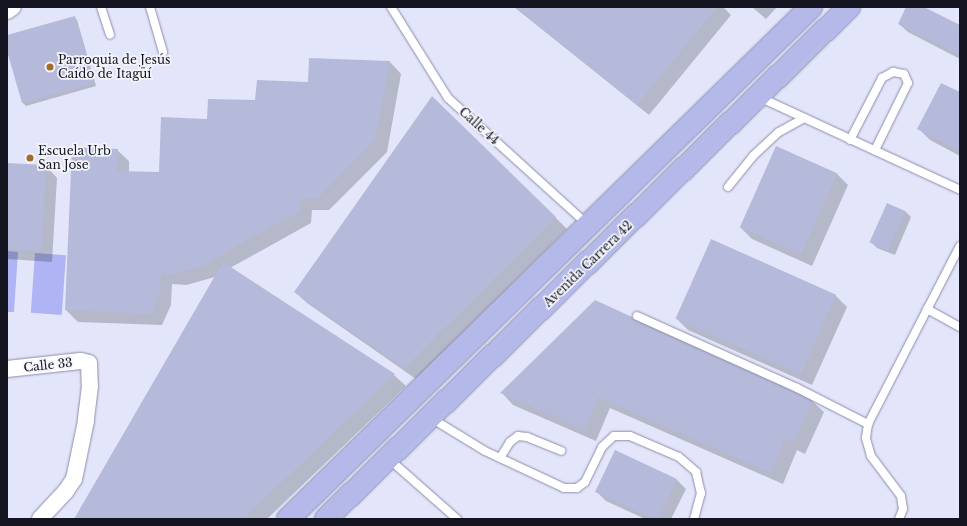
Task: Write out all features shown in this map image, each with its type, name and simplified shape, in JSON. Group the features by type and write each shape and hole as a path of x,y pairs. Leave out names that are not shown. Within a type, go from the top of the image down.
{"highway":[{"path":"288,519 811,7"},
{"name":"Avenida Carrera 42","path":"331,517 388,458 849,7"},
{"path":"732,84 823,33"},
{"path":"300,519 316,492"}],"street":[{"path":"7,11 13,7"},
{"name":"Calle 33","path":"7,369 81,361 89,363 90,386 86,421 74,479 66,491 40,519"}],"lane":[{"path":"101,7 110,35"},
{"path":"150,7 163,52"},
{"name":"Calle 44","path":"391,7 448,98 589,226"},
{"path":"850,140 882,78 893,72 904,74 908,82 874,150"},
{"path":"758,97 960,190"},
{"path":"728,187 753,156 779,132 804,118"},
{"path":"899,519 903,508 901,496 871,456 866,438 868,424 960,246"},
{"path":"927,310 960,327"},
{"path":"637,316 797,388 868,424"},
{"path":"430,418 485,451 564,488 578,488 585,482 602,447 614,436 630,436 679,457 696,472 700,493 694,519"},
{"path":"500,458 510,442 518,436 527,436 561,451"},
{"path":"388,458 457,519"}],"shaded area":[{"path":"7,251 18,252 14,312 7,312"},
{"path":"35,253 66,255 62,315 31,313"}],"building":[{"path":"516,7 717,7 637,105"},
{"path":"906,7 924,7 960,25 960,55 898,24"},
{"name":"Parroquia de Jesús Caído de Itagüí","path":"75,16 94,83 22,103 7,51 7,35"},
{"path":"309,58 390,61 375,140 317,199 301,198 300,212 250,238 203,266 174,274 161,273 160,293 151,314 65,310 72,147 118,149 117,171 159,172 161,117 207,119 208,99 255,100 257,80 308,82"},
{"path":"941,83 960,92 960,151 917,129"},
{"path":"432,96 556,217 404,368 294,292"},
{"path":"776,146 837,173 801,255 740,227"},
{"path":"7,163 46,165 41,251 7,249"},
{"path":"887,203 905,211 888,250 870,242"},
{"path":"711,239 836,295 801,374 676,318"},
{"path":"223,262 395,374 243,519 74,519"},
{"path":"595,300 813,400 793,443 785,439 771,473 598,397 584,430 500,393"},
{"path":"615,450 677,479 658,519 654,519 595,492"}],"place":[{"name":"Parroquia de Jesús Caído de Itagüí","path":"50,67"},
{"name":"Escuela Urb San Jose","path":"30,158"}]}
